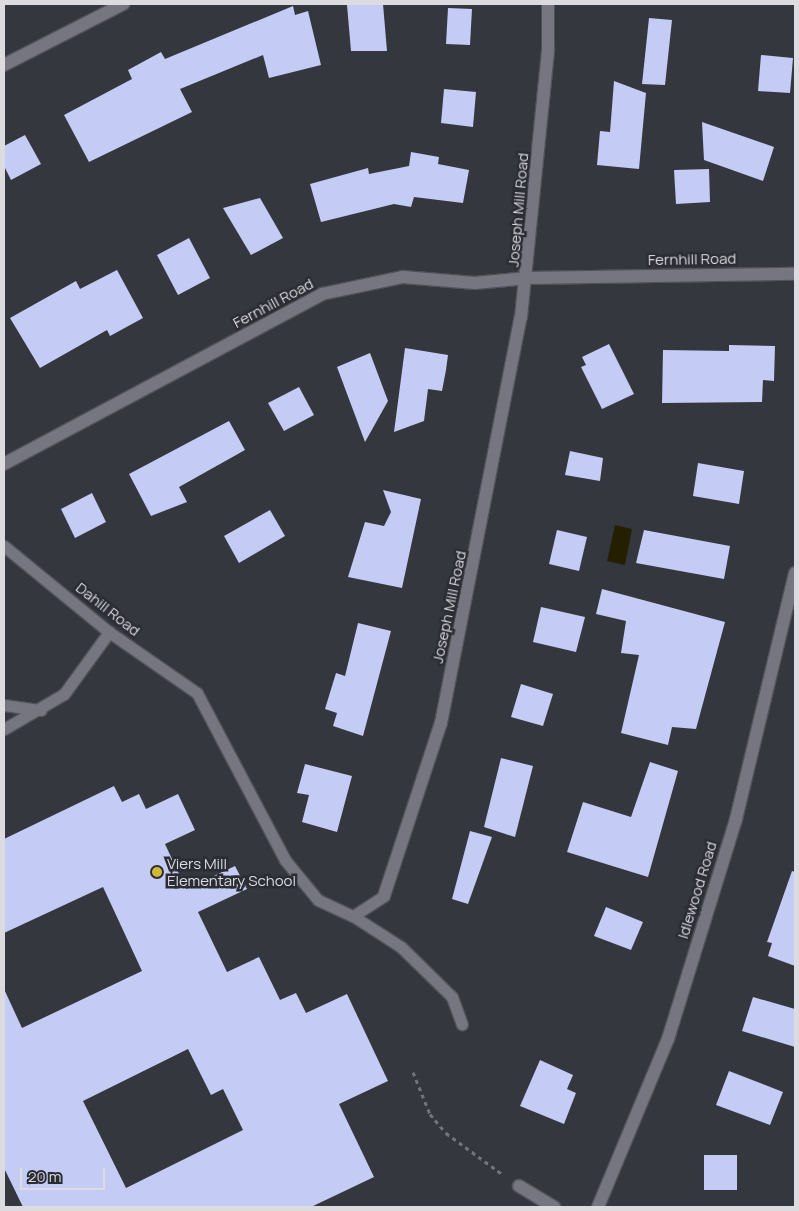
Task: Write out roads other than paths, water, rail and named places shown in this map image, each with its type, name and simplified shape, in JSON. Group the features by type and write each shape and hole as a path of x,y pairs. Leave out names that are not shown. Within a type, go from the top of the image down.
{"street":[{"path":"4,65 123,4"},
{"name":"Joseph Mill Road","path":"384,896 441,723 528,278 548,49 548,4"},
{"name":"Fernhill Road","path":"4,464 322,294 403,277 475,283 528,278 795,274"},
{"name":"Idlewood Road","path":"598,1207 671,1029 736,819 795,573"},
{"path":"519,1186 554,1207"}],"lane":[{"name":"Dahill Road","path":"4,546 109,632 197,693 285,860 318,900 353,916"},
{"path":"4,729 41,710 64,694 109,632"},
{"path":"4,705 41,710"},
{"name":"Joseph Mill Road","path":"353,916 384,896"},
{"path":"353,916 401,947 452,997 462,1024"}],"place":[{"name":"Viers Mill Elementary School","path":"157,872"}]}
